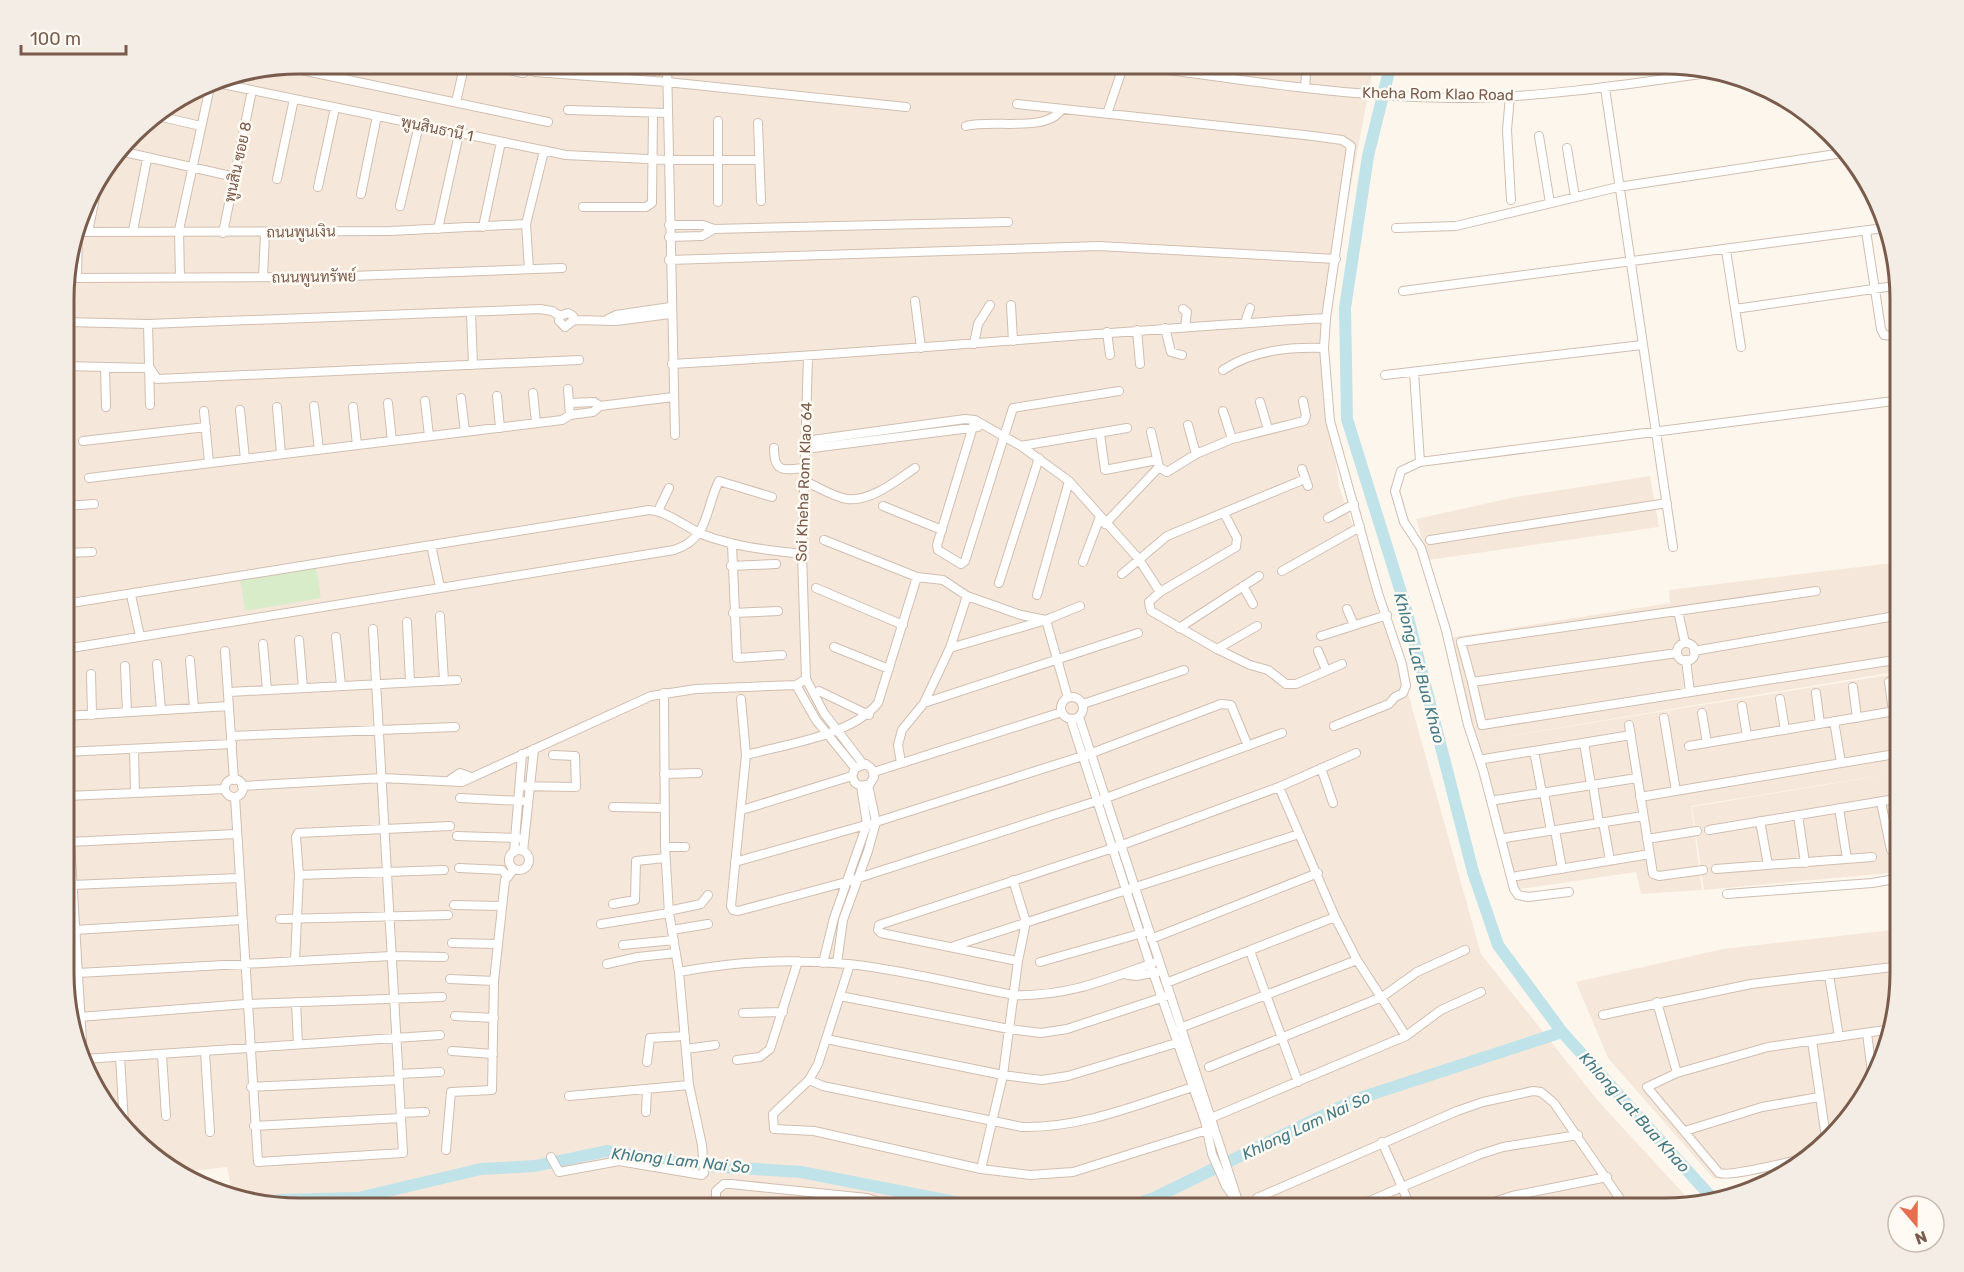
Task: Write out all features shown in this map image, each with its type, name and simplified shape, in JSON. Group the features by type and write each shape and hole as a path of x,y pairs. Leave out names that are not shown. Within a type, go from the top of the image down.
{"street":[{"path":"336,74 548,122"},
{"path":"456,102 462,74"},
{"path":"561,74 667,82 906,107"},
{"path":"667,74 670,310 675,435"},
{"path":"1107,114 1118,74"},
{"name":"Kheha Rom Klao Road","path":"1208,74 1362,94 1419,97 1510,96 1605,88 1688,75"},
{"path":"1305,87 1306,74"},
{"name":"พูนสินธานี 1","path":"227,85 566,156 668,160 759,160"},
{"path":"1605,88 1673,547"},
{"name":"พูนสิน ซอย 8","path":"223,233 252,90"},
{"path":"180,278 179,230 207,93"},
{"path":"1510,96 1507,130 1511,200"},
{"path":"277,179 294,99"},
{"path":"1017,104 1347,142 1350,154 1326,318 1324,348 1330,421 1402,663 1406,690 1389,704 1334,726"},
{"path":"318,187 335,108"},
{"path":"966,126 981,123 1048,122 1058,116 1062,109"},
{"path":"568,110 667,113"},
{"path":"583,207 649,206 654,200 653,113"},
{"path":"361,194 377,116"},
{"path":"165,118 201,126"},
{"path":"718,121 718,202"},
{"path":"758,123 761,201"},
{"path":"400,206 419,125"},
{"path":"438,229 459,134"},
{"path":"1539,136 1550,203"},
{"path":"483,227 501,142"},
{"path":"1567,148 1575,197"},
{"path":"529,269 526,224 544,151"},
{"path":"127,153 235,177"},
{"path":"1396,228 1456,226 1618,187 1838,154"},
{"path":"133,231 147,159"},
{"path":"88,232 90,214"},
{"path":"669,225 703,225 714,229 1008,222"},
{"name":"ถนนพูนเงิน","path":"83,232 179,230 223,233 438,229 526,224"},
{"path":"669,237 702,236 714,229"},
{"path":"1403,291 1880,229"},
{"path":"1866,231 1882,332 1890,337"},
{"path":"263,277 265,232"},
{"path":"669,260 1099,246 1336,259"},
{"path":"1725,250 1741,347"},
{"path":"77,260 77,278"},
{"name":"ถนนพูนทรัพย์","path":"77,278 263,277 562,268"},
{"path":"1735,309 1890,287"},
{"path":"915,301 921,348"},
{"path":"974,344 978,324 990,305"},
{"path":"1011,305 1013,341"},
{"path":"1245,323 1251,308"},
{"path":"74,322 148,324 540,309 552,311 560,316 570,314 574,320 608,319 616,321 670,310"},
{"path":"1183,309 1187,312 1185,327"},
{"path":"471,313 472,365"},
{"path":"672,364 808,357 1107,332 1326,318"},
{"path":"148,324 150,405"},
{"path":"1165,328 1171,352 1182,355"},
{"path":"1137,330 1140,364"},
{"path":"1107,332 1110,356"},
{"path":"1384,375 1642,345"},
{"path":"1223,370 1244,359 1289,348 1324,348"},
{"name":"Soi Kheha Rom Klao 64","path":"806,679 802,554 808,357"},
{"path":"150,368 157,379 579,360"},
{"path":"74,366 150,368"},
{"path":"105,368 106,407"},
{"path":"1413,372 1420,462"},
{"path":"568,389 570,415"},
{"path":"974,424 937,548 964,564 1011,412 1017,406 1119,391"},
{"path":"533,393 536,423"},
{"path":"497,396 500,428"},
{"path":"89,477 562,420 570,415 593,412 600,406 674,397"},
{"path":"461,398 465,432"},
{"path":"425,401 429,436"},
{"path":"1151,432 1158,464 1164,471 1171,472 1196,454 1232,439 1306,420 1303,401"},
{"path":"1569,892 1528,897 1518,895 1514,889 1484,770 1468,725 1446,630 1421,548 1404,522 1395,491 1401,471 1420,462 1890,401"},
{"path":"570,403 594,402 600,406"},
{"path":"1260,402 1268,429"},
{"path":"388,403 392,441"},
{"path":"314,406 320,450"},
{"path":"277,407 282,454"},
{"path":"352,407 357,445"},
{"path":"240,410 246,459"},
{"path":"204,411 209,463"},
{"path":"1223,411 1232,439"},
{"path":"805,445 898,433 965,419 984,426 1021,446 1069,482 1138,558 1160,592"},
{"path":"1188,425 1196,454"},
{"path":"83,441 206,427"},
{"path":"1021,446 1127,428"},
{"path":"1100,434 1105,470 1158,464"},
{"path":"774,448 774,461 778,467 786,470 804,468"},
{"path":"999,583 1039,458"},
{"path":"1083,562 1102,521 1158,464"},
{"path":"804,481 848,499 880,490 915,468"},
{"path":"1122,574 1138,558 1167,536 1307,483 1302,469"},
{"path":"74,647 674,550 691,545 701,534 706,512 719,481 772,497"},
{"path":"1037,595 1069,482"},
{"path":"658,511 669,488"},
{"path":"1430,540 1667,503"},
{"path":"74,505 94,504"},
{"path":"1328,518 1354,504"},
{"path":"883,506 942,530"},
{"path":"74,603 658,511 701,534 732,544 802,554"},
{"path":"1224,513 1237,538 1236,547 1160,592 1149,602 1148,607 1179,628 1217,649 1250,665 1268,670 1291,685 1342,664"},
{"path":"1282,571 1360,526"},
{"path":"824,540 917,577 943,580 967,596 1046,621"},
{"path":"732,544 733,613 737,658 782,655"},
{"path":"431,545 440,587"},
{"path":"74,553 92,552"},
{"path":"731,566 776,564"},
{"path":"1179,628 1259,576"},
{"path":"746,755 826,734 869,715 878,704 917,577"},
{"path":"1243,586 1253,604"},
{"path":"816,588 903,625"},
{"path":"1816,591 1461,642 1482,725 1890,660"},
{"path":"131,595 140,636"},
{"path":"901,763 898,745 902,730 924,703 950,648 967,596"},
{"path":"950,648 1046,621 1080,606"},
{"path":"1347,609 1354,626"},
{"path":"733,613 778,611"},
{"path":"1678,611 1685,643"},
{"path":"1321,636 1387,615"},
{"path":"440,616 444,681"},
{"path":"1694,651 1890,617"},
{"path":"1046,621 1068,698"},
{"path":"407,622 410,682"},
{"path":"1217,649 1257,626"},
{"path":"235,797 251,1087 259,1163 403,1153 378,729 378,683 373,629"},
{"path":"924,703 1138,633"},
{"path":"336,637 341,685"},
{"path":"299,639 303,687"},
{"path":"1685,643 1690,644 1694,651 1693,657 1686,660"},
{"path":"1677,653 1678,648 1685,643"},
{"path":"263,644 267,690"},
{"path":"834,647 889,669"},
{"path":"225,651 234,780 242,786 382,778 451,779 462,782 636,701 664,693 796,685 806,679 857,769 855,783 864,786"},
{"path":"1318,651 1326,670"},
{"path":"1472,682 1677,653 1686,660 1690,692"},
{"path":"190,660 194,708"},
{"path":"157,664 161,710"},
{"path":"125,666 127,712"},
{"path":"1075,718 1083,704 1184,670"},
{"path":"91,674 92,715"},
{"path":"228,692 457,680"},
{"path":"796,685 826,734 857,769"},
{"path":"1853,687 1857,718"},
{"path":"819,691 869,715"},
{"path":"552,1158 556,1171 619,1161 702,1175 704,1173 704,1154 689,1085 679,972 668,912 665,858 664,693"},
{"path":"1816,693 1820,724"},
{"path":"1062,712 1062,704 1068,698 1077,698 1083,704"},
{"path":"741,699 746,755 742,810 732,886 733,910 846,882 1102,800 1282,733"},
{"path":"1780,699 1785,730"},
{"path":"735,862 872,823 1087,754 1226,703 1231,705 1248,746"},
{"path":"74,716 230,706"},
{"path":"1742,706 1747,736"},
{"path":"742,810 857,769 874,772 1062,712 1075,718 1147,935 1157,972 1211,1118 1212,1154 1230,1184"},
{"path":"1689,746 1890,712"},
{"path":"1701,713 1707,743"},
{"path":"1664,718 1676,791"},
{"path":"1834,722 1841,764"},
{"path":"1629,725 1655,876 1703,870"},
{"path":"74,752 134,749 378,729 455,726"},
{"path":"1484,759 1631,735"},
{"path":"1584,743 1610,860"},
{"path":"134,749 135,793"},
{"path":"520,838 528,801 534,749"},
{"path":"1534,751 1562,869"},
{"path":"1018,961 881,933 878,927 884,922 1117,846 1279,787 1356,753"},
{"path":"514,869 509,859 519,851 518,801 522,754"},
{"path":"520,786 576,787 575,756 553,755"},
{"path":"1640,797 1890,755"},
{"path":"1321,768 1333,803"},
{"path":"864,786 873,780 874,772"},
{"path":"451,779 460,773 471,777"},
{"path":"664,774 698,773"},
{"path":"1496,800 1637,778"},
{"path":"234,780 228,782 225,789 228,795 235,797 241,793 242,786"},
{"path":"837,963 843,920 858,878 872,823 864,786"},
{"path":"1279,787 1335,917 1357,960 1406,1036"},
{"path":"74,796 225,789"},
{"path":"460,798 528,801"},
{"path":"1709,830 1890,800"},
{"path":"1881,802 1890,845"},
{"path":"613,807 665,808"},
{"path":"1839,808 1847,860"},
{"path":"1798,815 1805,862"},
{"path":"1506,838 1643,816"},
{"path":"1760,821 1768,865"},
{"path":"823,963 846,882 872,823"},
{"path":"295,961 299,875 296,837 298,833 384,827 450,826"},
{"path":"1647,839 1697,831"},
{"path":"74,842 236,834"},
{"path":"953,946 1299,834"},
{"path":"457,836 520,838"},
{"path":"665,847 685,847"},
{"path":"514,869 522,870 528,866 530,859 519,851"},
{"path":"1517,876 1650,854"},
{"path":"1716,869 1872,857"},
{"path":"613,904 635,900 636,861 665,858"},
{"path":"459,868 502,870 508,877"},
{"path":"446,1150 451,1092 492,1090 494,980 502,906 508,877 514,869"},
{"path":"299,875 444,870"},
{"path":"1041,962 1147,935 1318,873"},
{"path":"74,885 238,878"},
{"path":"981,1169 1003,1075 1018,961 1026,922 1013,880"},
{"path":"1727,894 1872,884 1890,880"},
{"path":"601,924 701,904 708,895"},
{"path":"454,905 502,906"},
{"path":"280,919 388,914 448,915"},
{"path":"1166,983 1335,917"},
{"path":"81,1032 74,930 241,920"},
{"path":"672,930 708,924"},
{"path":"623,945 674,940"},
{"path":"452,943 498,944"},
{"path":"1209,1067 1382,997 1417,972 1465,950"},
{"path":"1250,951 1299,1082"},
{"path":"607,964 676,952"},
{"path":"78,973 391,956 444,957"},
{"path":"1180,1028 1357,960"},
{"path":"736,1060 765,1054 770,1049 798,962"},
{"path":"679,972 741,963 837,963 1014,995 1055,995 1124,974 1154,962"},
{"path":"850,964 818,1065 809,1080 773,1114 774,1129 814,1131 981,1169 1030,1175 1073,1172 1210,1129"},
{"path":"1603,1015 1751,984 1890,967"},
{"path":"1157,972 1166,983 1166,997 1180,1028 1181,1042"},
{"path":"1124,974 1136,976 1157,972"},
{"path":"1829,975 1839,1037"},
{"path":"450,979 494,980"},
{"path":"1211,1118 1406,1036 1441,1010 1481,992"},
{"path":"840,996 1009,1029 1041,1033 1067,1029 1166,997"},
{"path":"80,1017 246,1004 442,997"},
{"path":"296,1002 298,1044"},
{"path":"1657,1002 1677,1073"},
{"path":"742,1013 783,1012"},
{"path":"455,1016 494,1018"},
{"path":"1790,1162 1726,1175 1714,1169 1647,1087 1677,1073 1768,1047 1883,1030"},
{"path":"1867,1033 1871,1064"},
{"path":"90,1058 162,1055 440,1035"},
{"path":"648,1062 650,1038 685,1036"},
{"path":"826,1040 1003,1075 1041,1080 1068,1076 1181,1042"},
{"path":"1812,1041 1825,1133"},
{"path":"686,1049 715,1045"},
{"path":"452,1051 493,1053"},
{"path":"205,1052 210,1132"},
{"path":"162,1055 166,1116"},
{"path":"120,1057 123,1115"},
{"path":"251,1087 440,1072"},
{"path":"809,1080 823,1086 1022,1127 1069,1124 1197,1085"},
{"path":"569,1096 689,1085"},
{"path":"1197,1085 1210,1129 1222,1151 1236,1198"},
{"path":"646,1112 647,1089"},
{"path":"1257,1198 1382,1142 1483,1102 1533,1091 1548,1096 1578,1135 1619,1198"},
{"path":"1684,1131 1762,1107 1820,1097"},
{"path":"254,1126 401,1116 426,1112"},
{"path":"1376,1198 1486,1152 1578,1135"},
{"path":"1382,1142 1406,1198"},
{"path":"1506,1198 1607,1177"},
{"path":"716,1198 716,1191 724,1184 867,1198"}],"shaded area":[{"path":"284,74 1372,74 1333,281 1325,372 1339,487 1390,629 1481,954 1599,1102 1687,1198 284,1198 231,1188 227,1167 192,1171 173,1161 139,1133 111,1099 97,1073 85,1046 75,1003 75,269 85,226 97,199 111,173 139,139 173,111 212,91 240,81"},
{"path":"1650,476 1659,527 1429,560 1416,519 1516,497"},
{"path":"1890,563 1890,673 1479,741 1890,675 1890,774 1691,806 1702,890 1641,894 1636,872 1513,890 1449,638 1670,603 1669,590"},
{"path":"1890,774 1890,873 1704,890 1692,807"},
{"path":"1890,930 1890,988 1883,1032 1873,1060 1853,1099 1825,1133 1791,1161 1776,1169 1775,1166 1714,1179 1608,1058 1576,982 1723,949"}],"green space":[{"path":"316,565 321,598 245,611 240,578"}],"waterway":[{"name":"Khlong Lat Bua Khao","path":"1388,74 1368,156 1345,308 1347,419 1404,602 1473,872 1498,945 1562,1032 1709,1194"},
{"name":"Khlong Lam Nai So","path":"1154,1198 1357,1099 1562,1032"},
{"name":"Khlong Lam Nai So","path":"358,1198 481,1169 535,1166 607,1151 692,1165 801,1172 935,1198"}]}
